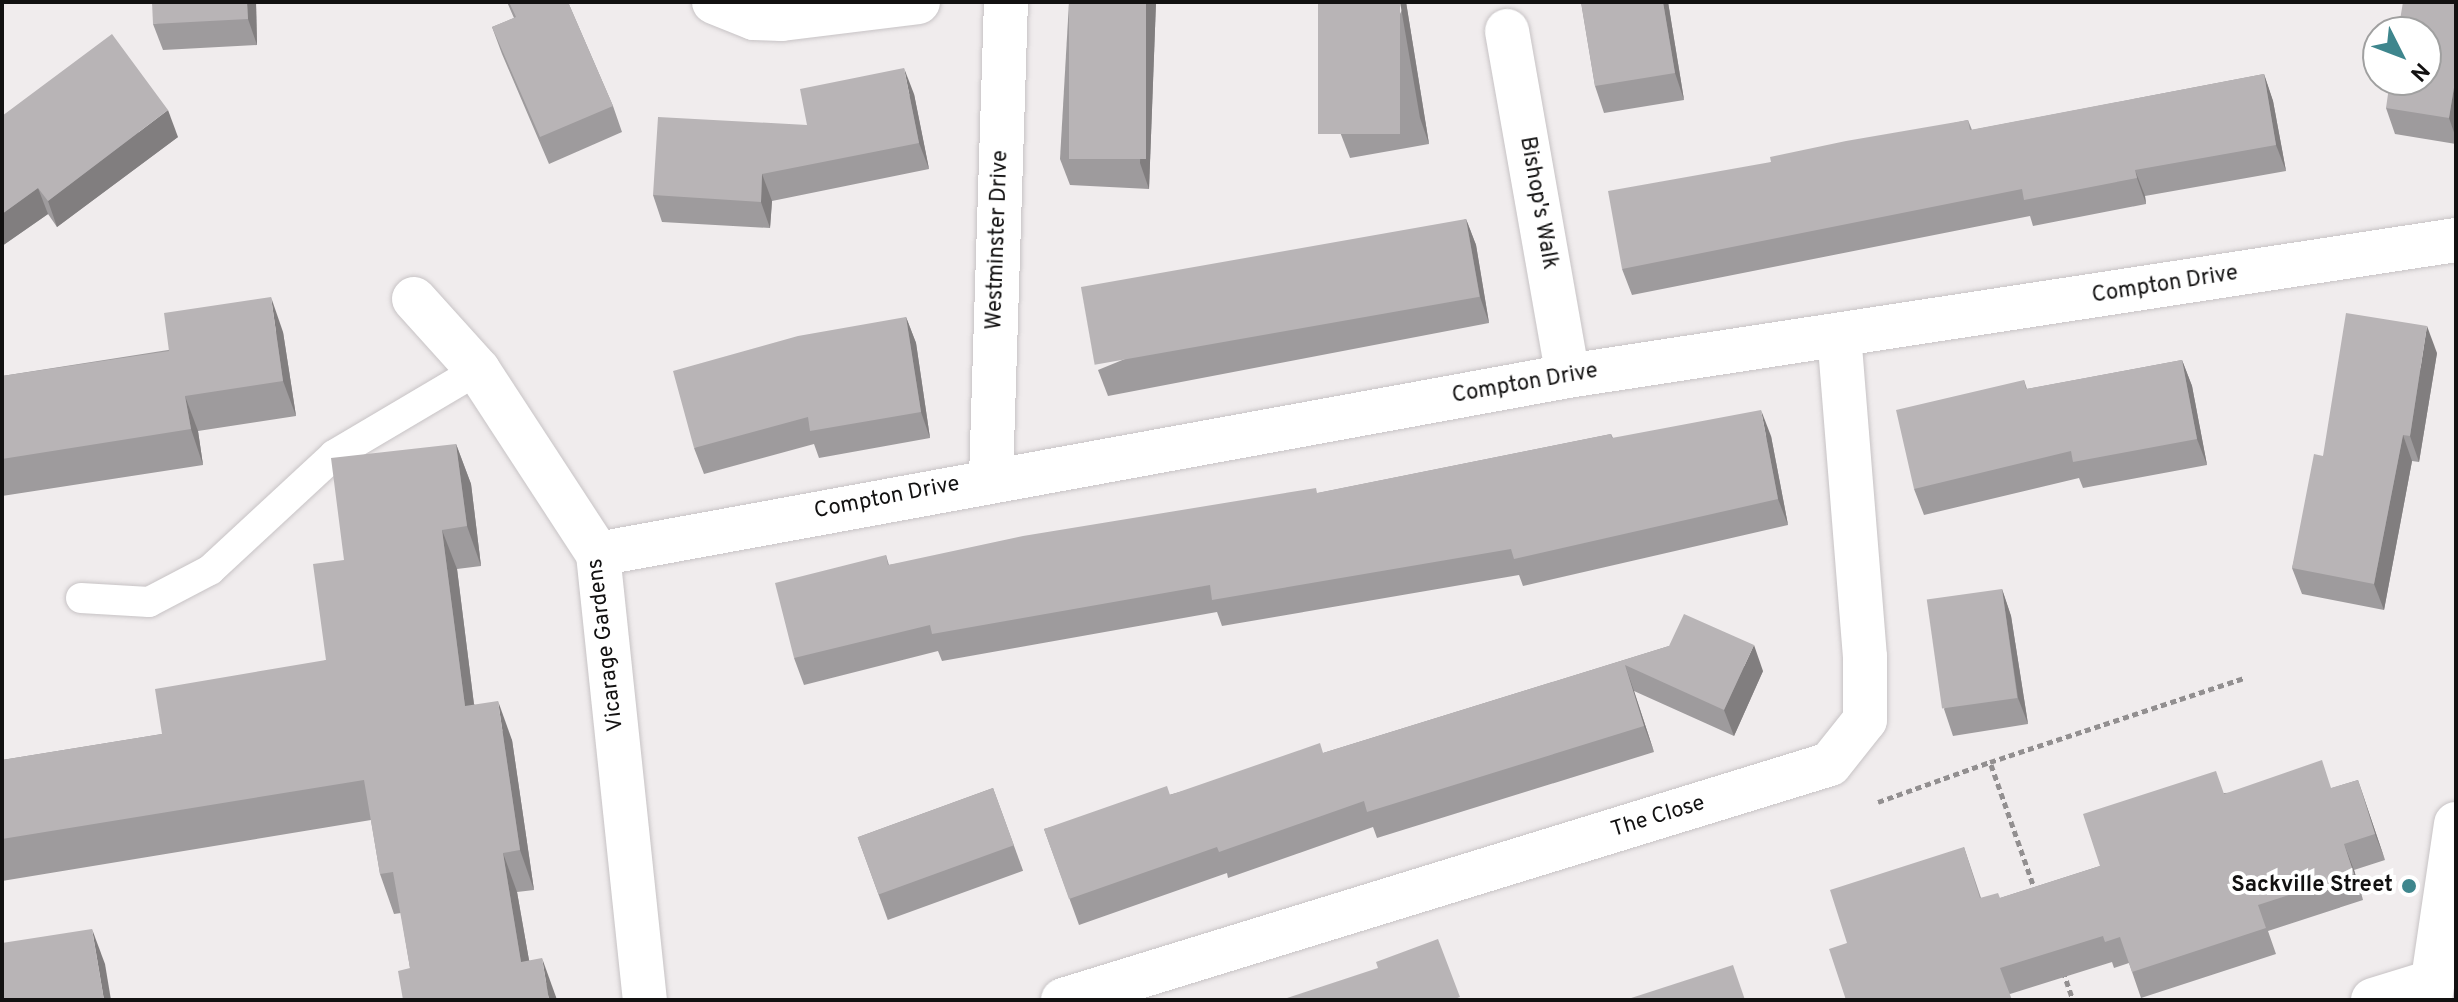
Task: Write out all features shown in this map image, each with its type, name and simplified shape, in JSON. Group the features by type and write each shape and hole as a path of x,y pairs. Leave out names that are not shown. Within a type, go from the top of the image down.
{"street":[{"path":"714,2 754,18 782,19 918,2"},
{"name":"Westminster Drive","path":"991,478 1006,2"},
{"name":"Bishop's Walk","path":"1507,31 1568,376"},
{"name":"Compton Drive","path":"598,554 991,478 1568,376 2456,240"},
{"name":"Vicarage Gardens","path":"414,299 478,370 598,554 645,1000"},
{"name":"The Close","path":"1063,1000 1830,764 1865,720 1865,657 1839,336"},
{"path":"2373,1000 2431,991 2456,824"}],"lane":[{"path":"81,598 149,602 210,570 334,455 478,370"}],"path":[{"path":"1878,802 2244,678"},
{"path":"1990,762 2037,896"},
{"path":"2058,955 2073,1000"}],"building":[{"path":"152,2 247,2 248,19 153,24"},
{"path":"509,2 568,2 613,106 540,137 492,27 516,17"},
{"path":"1069,2 1146,2 1146,159 1069,159"},
{"path":"1318,2 1400,2 1400,134 1318,134"},
{"path":"1581,2 1663,2 1675,73 1595,86"},
{"path":"2403,2 2456,2 2456,75 2449,118 2386,108 2388,96 2442,96 2442,16 2401,16"},
{"path":"112,34 168,110 48,201 38,188 2,214 2,116"},
{"path":"904,68 919,143 762,174 761,202 653,195 658,117 807,125 800,89"},
{"path":"2264,74 2276,145 2135,170 2137,178 2024,200 2022,189 1622,269 1608,191 1771,162 1770,157 1846,141 1968,120 1970,130"},
{"path":"1466,219 1480,297 1095,365 1081,287"},
{"path":"271,297 283,381 185,396 191,429 2,459 2,376 169,351 164,313"},
{"path":"2346,313 2427,326 2410,436 2403,435 2374,584 2292,568 2314,454 2323,456"},
{"path":"906,317 921,412 810,431 808,417 694,448 673,371 798,336"},
{"path":"2182,360 2197,439 2073,462 2071,451 1914,489 1896,410 2024,380 2026,389"},
{"path":"1761,410 1778,499 1514,559 1511,549 1212,600 1210,585 932,634 930,625 794,658 775,583 886,555 888,565 1023,536 1316,488 1317,493 1611,434 1612,438"},
{"path":"456,444 467,526 442,530 465,706 498,701 520,850 503,853 521,962 542,958 549,1000 403,1000 398,971 410,968 393,872 380,874 364,780 2,839 2,760 162,734 155,689 326,660 313,564 344,560 331,458"},
{"path":"2002,589 2017,698 1942,709 1927,600"},
{"path":"1684,614 1754,645 1724,710 1625,665 1644,726 1367,812 1364,801 1219,852 1217,847 1069,899 1044,829 1167,786 1170,795 1320,743 1323,753 1669,646"},
{"path":"2322,760 2331,788 2358,780 2375,834 2344,844 2354,874 2258,905 2266,928 2132,972 2120,937 2105,942 2103,936 2000,968 2012,1000 1846,1000 1829,949 1847,943 1830,890 1964,847 1980,898 1998,893 2000,898 2100,866 2083,814 2216,771 2224,794"},
{"path":"993,788 1014,845 879,895 858,837"},
{"path":"92,929 104,1000 2,1000 2,943"},
{"path":"1438,939 1460,997 1452,1000 1281,1000 1378,968 1376,962"},
{"path":"1733,965 1745,1000 1625,1000"}],"place":[{"name":"Sackville Street","path":"2409,886"}]}
